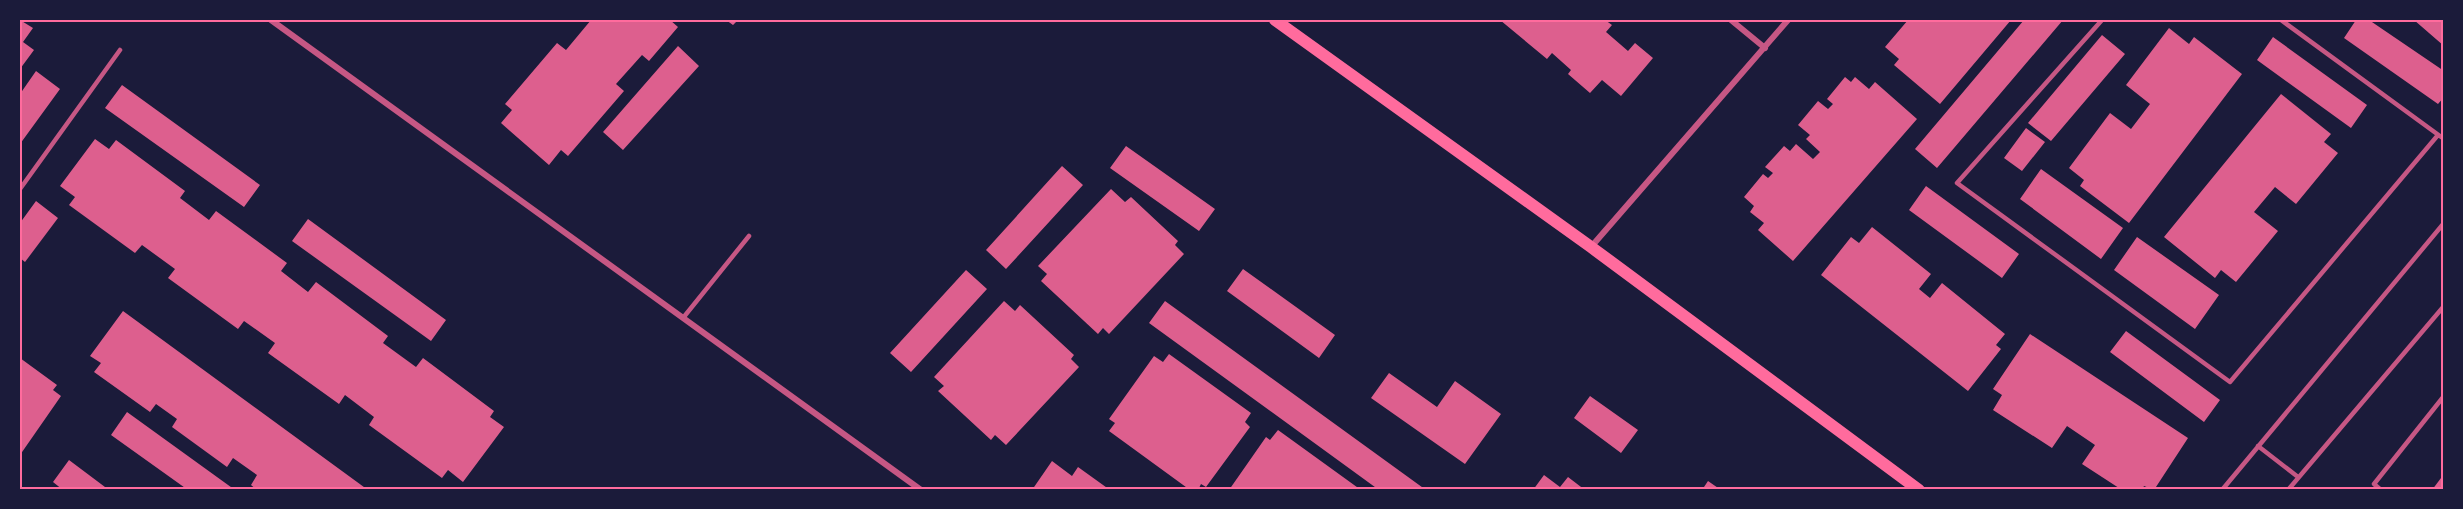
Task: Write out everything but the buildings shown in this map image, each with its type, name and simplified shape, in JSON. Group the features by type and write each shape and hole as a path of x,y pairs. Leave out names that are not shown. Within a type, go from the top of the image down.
{"main road":[{"path":"1275,20 1591,247 1919,489"}],"street":[{"path":"271,20 921,489"},
{"path":"1731,20 1765,48"},
{"path":"1591,247 1788,20"}],"lane":[{"path":"2102,20 1957,183 2230,382 2438,135"},
{"path":"2281,20 2444,139"},
{"path":"20,189 120,50"},
{"path":"2222,489 2444,223"},
{"path":"683,318 749,236"},
{"path":"2288,489 2444,306"},
{"path":"2381,489 2374,484 2444,396"},
{"path":"2258,446 2298,477"}]}
